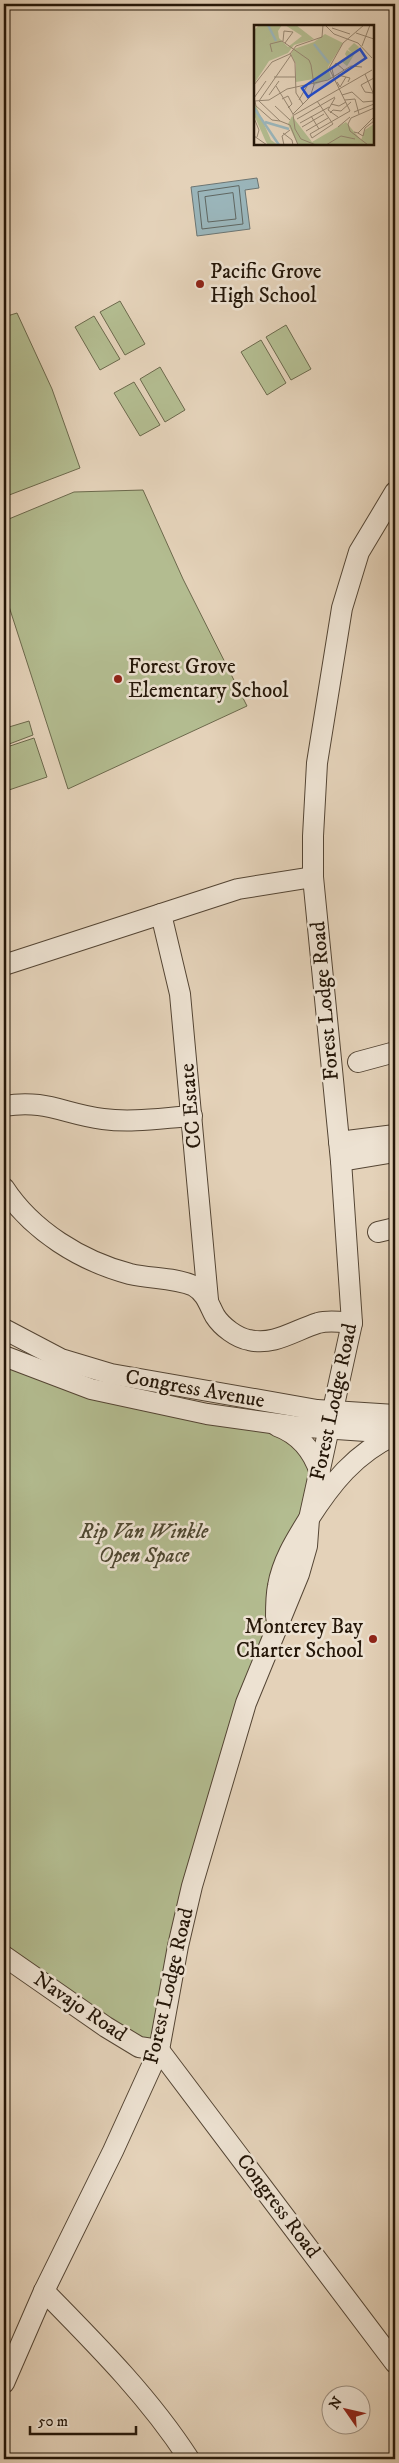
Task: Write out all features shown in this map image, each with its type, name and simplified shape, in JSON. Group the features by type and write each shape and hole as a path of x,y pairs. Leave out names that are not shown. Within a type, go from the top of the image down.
{"street":[{"name":"Forest Lodge Road","path":"4,2383 44,2291 114,2151 159,2050 178,1946 192,1886 246,1703 298,1574 307,1546 309,1519 352,1323 340,1151 313,877 317,763 342,608 359,552 395,492"},
{"path":"4,966 238,889 313,877"},
{"name":"CC Estate","path":"161,914 180,994 208,1300"},
{"path":"358,1062 395,1052"},
{"path":"4,1106 39,1104 81,1116 129,1121 192,1116"},
{"path":"340,1151 395,1135"},
{"path":"340,1151 395,1152"},
{"path":"4,1188 25,1214 43,1231 87,1258 124,1272 181,1281 196,1287 208,1300 216,1317 225,1327 248,1340 277,1339 319,1323 352,1323"},
{"name":"Congress Avenue","path":"4,1330 61,1359 111,1374 317,1410 332,1419 395,1434"},
{"name":"Congress Avenue","path":"4,1356 91,1389 207,1414 266,1423 395,1416"},
{"path":"266,1423 295,1435 311,1453 320,1473"},
{"path":"309,1519 327,1490 351,1464 382,1441 395,1434"},
{"name":"Navajo Road","path":"4,1956 106,2027 139,2047 159,2050"},
{"name":"Congress Road","path":"159,2050 395,2363"},
{"path":"44,2291 121,2371 174,2436 189,2459"}],"green space":[{"path":"120,301 145,344 125,355 100,312"},
{"path":"17,313 52,389 80,468 4,497 4,317"},
{"path":"94,316 120,359 100,370 75,327"},
{"path":"286,325 311,369 291,380 266,337"},
{"path":"261,340 286,383 267,395 241,352"},
{"path":"160,367 185,410 165,422 140,379"},
{"path":"134,382 160,425 140,436 114,393"},
{"name":"Forest Grove Elementary School","path":"143,490 183,579 247,706 68,789 4,591 4,521 74,492"},
{"path":"4,710 9,727 29,721 33,735 4,746"},
{"path":"34,738 47,777 9,790 4,774 4,748"},
{"name":"Rip Van Winkle Open Space","path":"4,1356 266,1423 316,1462 275,1629 246,1703 159,2050 4,1956"}],"water":[{"path":"257,178 259,188 245,190 250,229 197,236 191,187"}],"place":[{"name":"Pacific Grove High School","path":"200,284"},
{"name":"Forest Grove Elementary School","path":"118,679"},
{"name":"Monterey Bay Charter School","path":"373,1639"}]}
